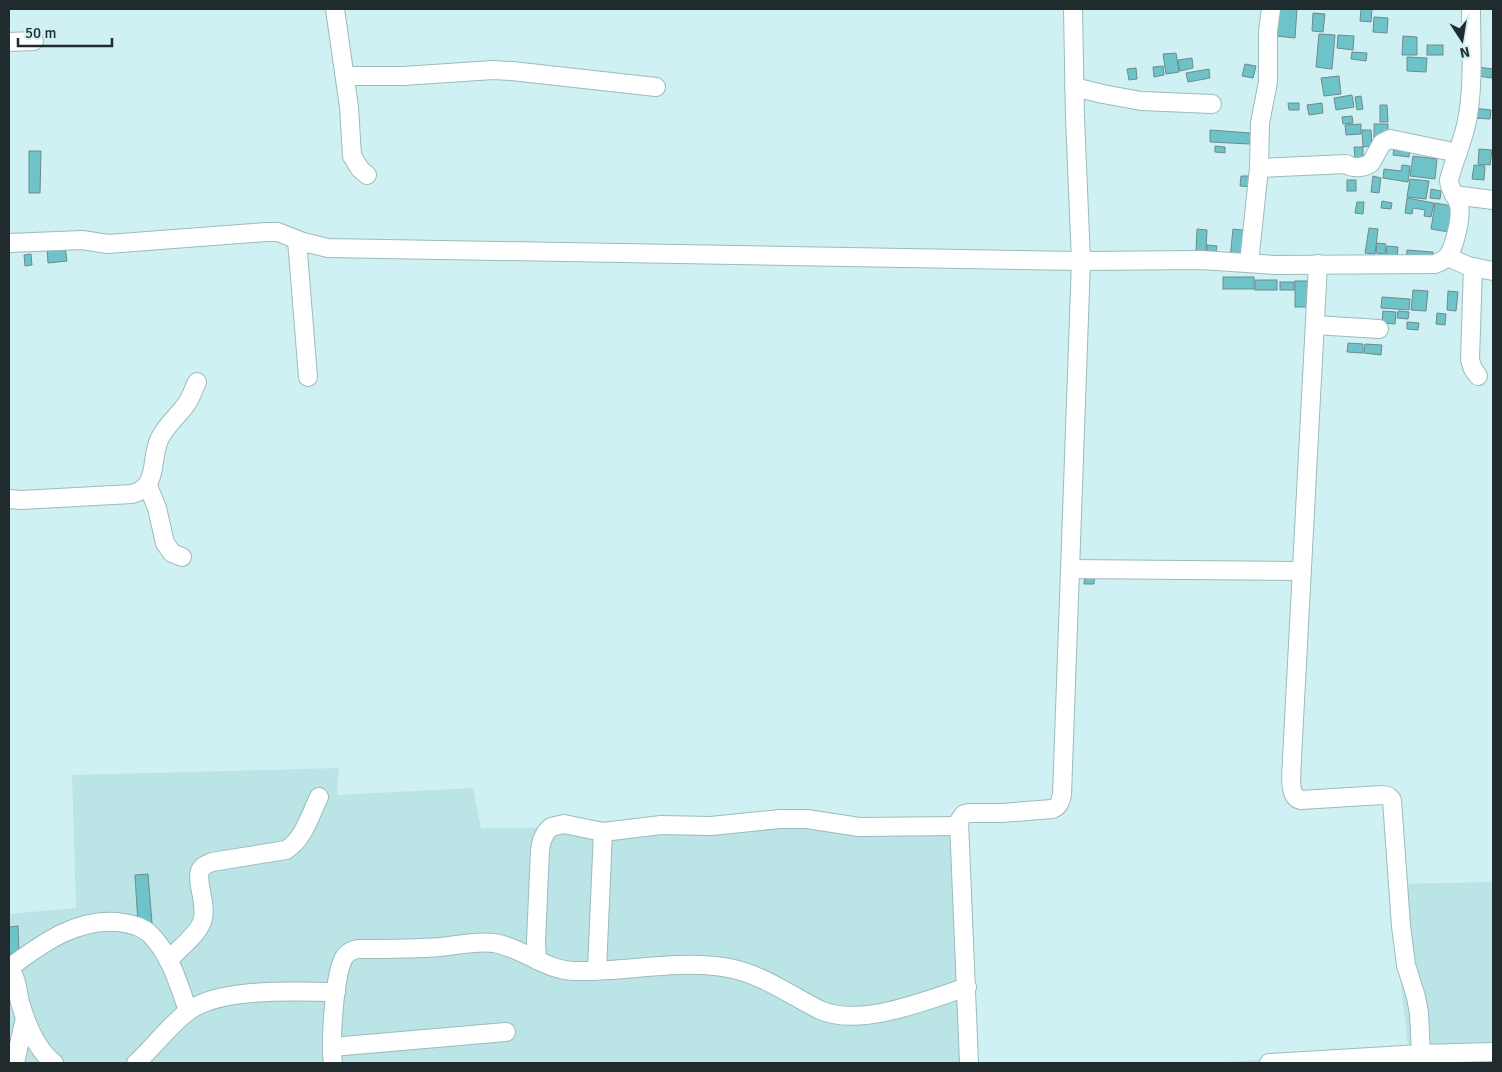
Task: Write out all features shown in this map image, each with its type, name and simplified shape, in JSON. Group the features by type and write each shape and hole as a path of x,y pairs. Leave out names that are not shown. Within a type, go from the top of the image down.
{"street":[{"path":"335,9 349,107 352,156 360,169 367,175"},
{"path":"969,1063 959,826 961,817 969,812 1002,813 1044,811 1056,808 1060,803 1063,785 1081,261 1073,9"},
{"path":"1249,263 1259,168 1260,123 1268,82 1268,31 1271,9"},
{"path":"9,243 82,240 108,244 278,232 312,245 328,248 1081,261 1201,260 1249,263 1436,264 1448,257 1459,218 1458,202 1449,186 1449,180 1469,108 1471,9"},
{"path":"9,42 34,41"},
{"path":"345,76 403,76 493,70 656,87"},
{"path":"1074,87 1141,101 1212,104"},
{"path":"1259,168 1346,164 1352,167 1362,167 1371,163 1382,143 1390,139 1458,153"},
{"path":"1454,195 1493,200"},
{"path":"297,240 308,377"},
{"path":"1448,257 1473,267 1493,271"},
{"path":"1318,264 1292,758 1293,795 1296,799 1300,800 1382,795 1388,796 1392,800 1401,926 1406,965 1419,1013 1421,1054"},
{"path":"1473,267 1470,360 1478,376"},
{"path":"1314,325 1379,329"},
{"path":"9,499 21,500 141,492 148,486 160,440 166,428 189,400 197,382"},
{"path":"148,486 157,508 165,543 172,553 182,557"},
{"path":"1070,569 1302,571"},
{"path":"168,960 201,923 203,901 200,871 205,865 212,862 280,851 294,845 301,836 319,797"},
{"path":"537,960 542,840 551,827 564,824 603,832 661,825 711,826 780,819 807,819 859,827 959,826"},
{"path":"597,970 603,832"},
{"path":"54,1063 37,1043 25,1018 16,980 9,968 32,951 76,927 115,922 138,926 150,934 173,968 188,1011"},
{"path":"506,1032 333,1055 332,1034 336,992 343,960 346,954 358,949 440,947 491,943 504,945 558,970 576,971 678,965 724,967 748,973 767,981 822,1011 860,1016 879,1014 967,987"},
{"path":"136,1063 188,1011 202,1002 246,994 336,992"},
{"path":"15,1063 25,1018"},
{"path":"1269,1063 1421,1054 1469,1058 1493,1052"}],"shaded area":[{"path":"339,768 337,795 473,788 481,828 962,824 971,1063 9,1063 9,914 76,908 72,775"},
{"path":"1493,882 1493,1063 1213,1063 1408,1049 1391,884"}],"building":[{"path":"1278,9 1297,9 1295,38 1276,36"},
{"path":"1361,9 1372,9 1371,22 1360,21"},
{"path":"1313,13 1325,14 1323,32 1312,31"},
{"path":"1374,17 1388,18 1387,33 1373,32"},
{"path":"1319,34 1335,35 1332,69 1316,67"},
{"path":"1338,35 1354,36 1353,50 1337,48"},
{"path":"1403,36 1417,37 1417,55 1402,55"},
{"path":"1427,45 1443,45 1443,55 1427,55"},
{"path":"1352,52 1367,53 1366,61 1351,59"},
{"path":"1176,53 1179,72 1166,74 1163,54"},
{"path":"1407,57 1427,58 1426,72 1407,71"},
{"path":"1192,58 1193,68 1180,71 1178,60"},
{"path":"1245,64 1256,66 1253,78 1242,76"},
{"path":"1163,66 1164,75 1154,77 1153,67"},
{"path":"1478,67 1493,69 1492,78 1477,76"},
{"path":"1136,68 1137,79 1129,80 1127,69"},
{"path":"1209,69 1210,78 1188,82 1186,73"},
{"path":"1339,76 1341,94 1324,96 1321,78"},
{"path":"1352,95 1354,107 1336,110 1334,98"},
{"path":"1361,96 1363,109 1357,110 1355,97"},
{"path":"1288,103 1299,103 1299,110 1289,110"},
{"path":"1322,103 1323,113 1309,115 1307,105"},
{"path":"1380,105 1387,105 1388,122 1380,122"},
{"path":"1473,108 1491,110 1490,119 1472,118"},
{"path":"1352,116 1353,123 1343,124 1342,117"},
{"path":"1361,124 1361,134 1346,135 1345,125"},
{"path":"1374,124 1388,124 1388,137 1374,137"},
{"path":"1210,130 1251,133 1250,144 1210,142"},
{"path":"1362,130 1371,130 1372,146 1363,147"},
{"path":"1215,146 1225,147 1225,153 1215,152"},
{"path":"1354,147 1363,147 1363,158 1355,158"},
{"path":"1394,147 1410,149 1409,157 1393,155"},
{"path":"1479,149 1492,150 1490,165 1478,164"},
{"path":"29,151 41,151 40,193 29,193"},
{"path":"1413,156 1437,159 1435,179 1410,176"},
{"path":"1402,165 1410,166 1408,182 1383,178 1384,169 1401,171"},
{"path":"1474,165 1485,166 1484,180 1472,179"},
{"path":"1241,176 1253,176 1253,187 1240,186"},
{"path":"1373,176 1381,178 1379,193 1371,192"},
{"path":"1410,179 1429,181 1426,199 1407,197"},
{"path":"1347,180 1356,180 1356,191 1347,191"},
{"path":"1431,189 1441,191 1440,199 1430,198"},
{"path":"1407,198 1434,203 1431,217 1424,216 1425,210 1413,208 1412,214 1405,213"},
{"path":"1382,201 1392,203 1391,209 1381,208"},
{"path":"1357,202 1364,202 1363,214 1355,213"},
{"path":"1435,203 1453,206 1449,232 1431,229"},
{"path":"1369,228 1378,229 1375,254 1365,253"},
{"path":"1197,229 1207,230 1206,252 1196,252"},
{"path":"1233,229 1250,231 1248,259 1230,258"},
{"path":"1377,243 1386,244 1385,254 1376,253"},
{"path":"1207,245 1217,246 1216,252 1207,252"},
{"path":"65,246 67,261 48,263 47,248"},
{"path":"1387,246 1398,247 1397,258 1386,256"},
{"path":"1407,250 1433,252 1432,263 1406,260"},
{"path":"31,254 32,265 25,266 24,255"},
{"path":"1223,277 1254,277 1254,289 1223,289"},
{"path":"1255,280 1277,280 1277,290 1255,290"},
{"path":"1295,281 1313,281 1313,307 1295,307"},
{"path":"1280,282 1294,282 1294,290 1280,290"},
{"path":"1413,290 1428,291 1426,311 1411,310"},
{"path":"1448,291 1458,292 1456,311 1447,310"},
{"path":"1382,297 1410,299 1409,310 1381,308"},
{"path":"1383,311 1396,312 1395,324 1382,323"},
{"path":"1398,311 1409,312 1408,319 1397,318"},
{"path":"1437,313 1446,314 1445,325 1436,324"},
{"path":"1407,322 1419,323 1418,330 1407,329"},
{"path":"1348,343 1363,344 1363,353 1347,352"},
{"path":"1365,344 1382,345 1381,355 1364,353"},
{"path":"1085,571 1095,572 1094,584 1084,584"},
{"path":"148,874 152,923 138,924 135,875"},
{"path":"18,926 19,954 9,954 9,927"}]}
